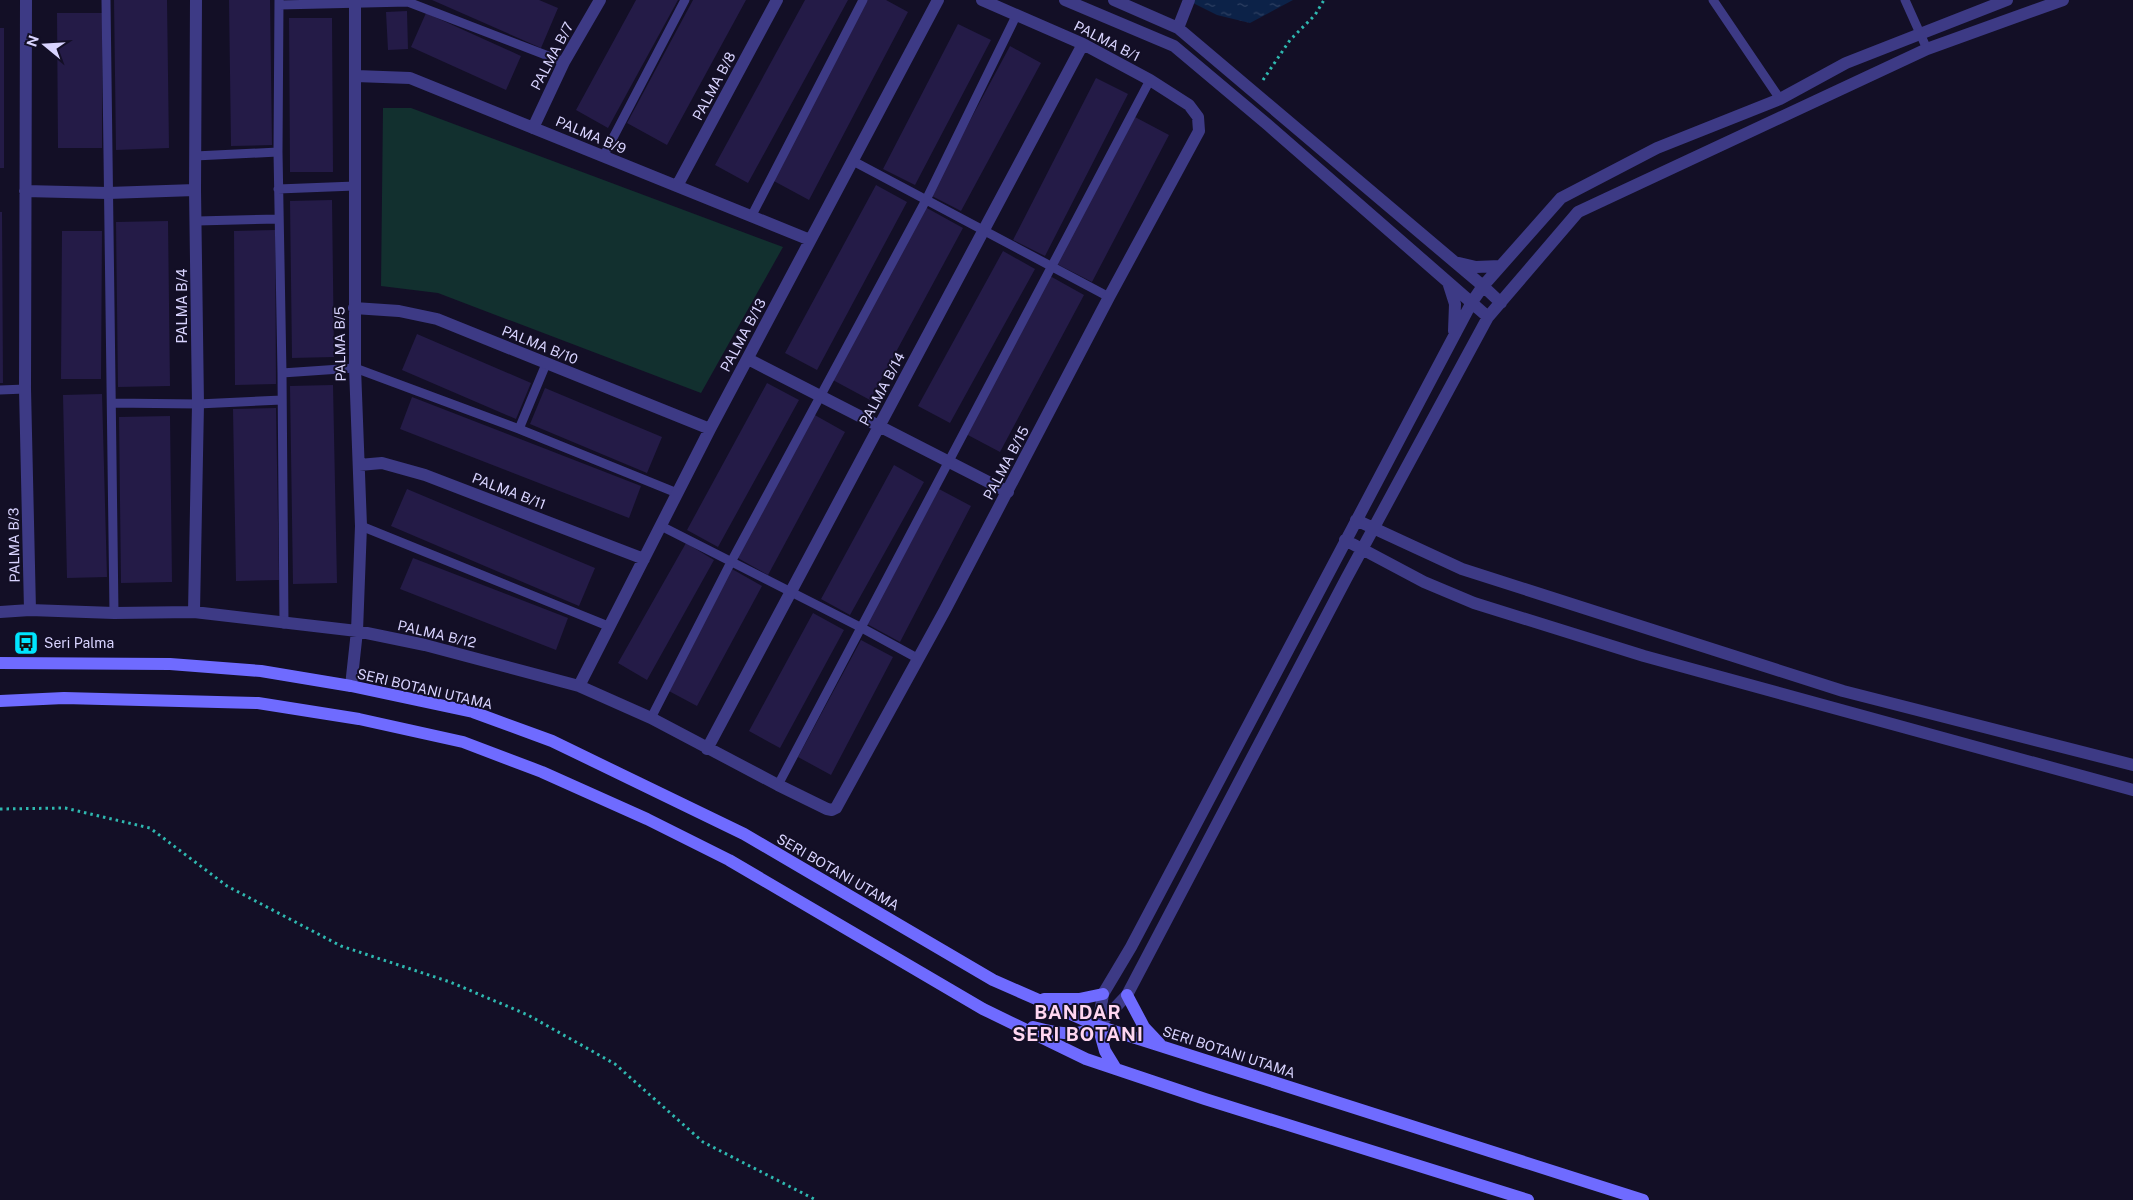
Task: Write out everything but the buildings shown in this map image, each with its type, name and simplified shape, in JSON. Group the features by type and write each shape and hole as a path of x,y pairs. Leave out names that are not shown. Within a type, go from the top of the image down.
{"main road":[{"name":"SERI BOTANI UTAMA","path":"0,663 170,664 261,671 351,686 473,712 552,741 744,834 993,980 1098,1026 1643,1200"},
{"path":"0,702 64,698 258,703 359,719 463,742 560,780 647,819 729,860 983,1009 1086,1059 1528,1200"},
{"path":"1034,998 1079,999 1103,994"},
{"path":"1127,995 1144,1027 1163,1046"},
{"path":"1008,1020 1049,1031 1070,1034 1086,1032 1098,1026 1105,1051 1116,1069"}],"street":[{"name":"PALMA B/3","path":"26,0 25,389 30,610"},
{"name":"PALMA B/4","path":"194,612 198,404 195,190 196,0"},
{"name":"PALMA B/7","path":"533,128 564,62 600,0"},
{"name":"PALMA B/8","path":"677,186 777,0"},
{"name":"PALMA B/13","path":"578,686 710,429 938,0"},
{"name":"PALMA B/1","path":"982,0 1084,44 1150,80 1189,105 1198,117 1199,131"},
{"path":"1065,0 1174,46 1488,317"},
{"path":"1114,0 1178,28 1501,303"},
{"path":"1098,1026 1103,994 1136,938 1472,302 1500,266 1561,198 1657,148 1780,99 1846,63 2007,0"},
{"path":"1098,1026 1127,995 1362,549 1488,317 1578,212 1927,49 2063,0"},
{"name":"PALMA B/5","path":"351,686 357,631 361,526 354,308 355,1"},
{"path":"1178,28 1187,6"},
{"name":"PALMA B/14","path":"707,749 1084,44"},
{"name":"PALMA B/9","path":"356,76 410,78 810,240"},
{"name":"PALMA B/15","path":"836,808 945,610 1109,297 1199,131"},
{"path":"25,192 108,193 195,190"},
{"path":"1456,263 1476,267 1500,266"},
{"path":"1447,281 1455,304 1454,336"},
{"name":"PALMA B/10","path":"354,308 399,311 437,319 710,429"},
{"path":"748,359 1008,492"},
{"name":"PALMA B/11","path":"359,465 382,463 425,474 644,559"},
{"path":"1356,520 1462,569 1843,691 2133,765"},
{"path":"1345,540 1424,582 1483,606 1644,656 2133,790"},
{"name":"PALMA B/12","path":"0,612 30,610 114,613 194,612 357,631 425,645 578,686 651,718 778,786 832,810 836,808"}],"lane":[{"path":"106,0 114,613"},
{"path":"603,157 685,0"},
{"path":"751,216 863,0"},
{"path":"1713,0 1780,99"},
{"path":"1905,0 1927,49"},
{"path":"284,624 278,188 279,3 408,2 564,62"},
{"path":"651,718 732,562 926,200 1016,16"},
{"path":"778,786 1150,80"},
{"path":"196,156 278,152"},
{"path":"853,161 1109,297"},
{"path":"278,188 355,186"},
{"path":"196,221 279,220"},
{"path":"519,429 546,364"},
{"path":"282,373 355,368 519,429 677,493"},
{"path":"0,390 25,389"},
{"path":"112,403 198,404 282,400"},
{"path":"361,526 608,626"},
{"path":"661,526 917,658"}],"path":[{"path":"1255,92 1290,40 1302,26 1315,16 1324,0"},
{"path":"0,810 65,808 150,828 227,886 341,946 450,982 528,1015 615,1064 703,1142 816,1200"}],"green space":[{"path":"383,108 411,108 783,247 701,393 438,293 381,286"}],"water":[{"path":"1187,0 1293,0 1250,23 1217,15"}],"place":[{"name":"Seri Palma","path":"26,643"}],"district":[{"name":"BANDAR SERI BOTANI","path":"1078,1023"}]}
